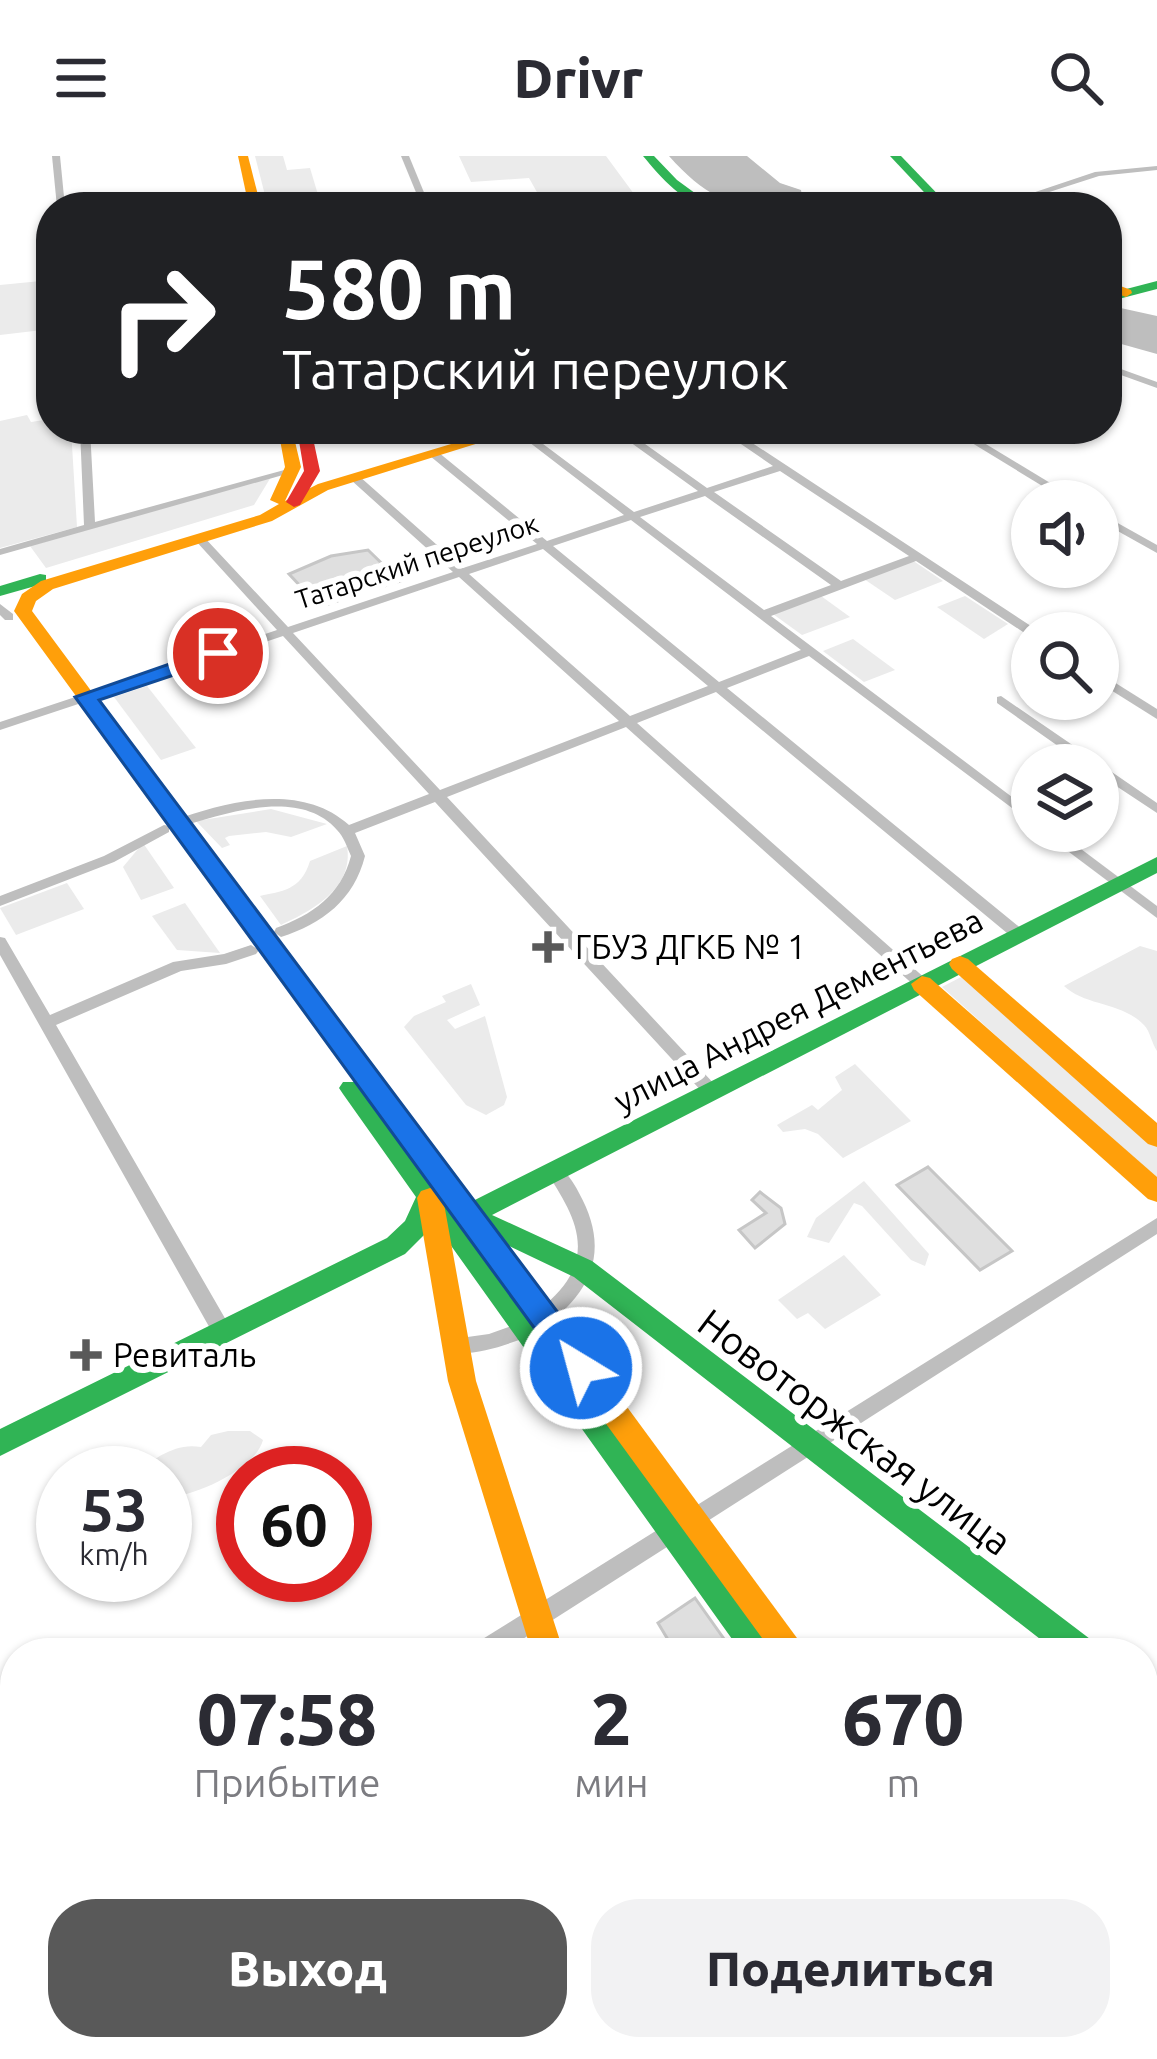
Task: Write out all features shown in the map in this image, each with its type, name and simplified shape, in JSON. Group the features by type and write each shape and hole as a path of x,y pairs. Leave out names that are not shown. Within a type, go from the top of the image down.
{"main road":[{"path":"230,156 236,192"},
{"path":"243,156 251,192"},
{"path":"638,156 676,192"},
{"path":"648,156 687,192"},
{"path":"895,156 930,192"},
{"path":"1122,290 1157,282"},
{"path":"294,444 318,478"},
{"path":"11,612 44,586 200,539 314,491 318,478 308,444"},
{"path":"0,592 280,506 318,478 447,444"},
{"path":"318,478 467,444"},
{"path":"40,579 12,597 11,612 265,939 464,1227 683,1525 779,1638"},
{"path":"177,830 235,928 265,939 430,1196 464,1227"},
{"name":"улица Андрея Дементьева","path":"464,1227 555,1171 1157,864"},
{"path":"960,964 1157,1137"},
{"path":"922,984 1157,1192"},
{"path":"0,1443 392,1249 415,1228 430,1196"},
{"path":"430,1196 453,1346 543,1638"},
{"name":"Новоторжская улица","path":"464,1227 496,1253 583,1269"},
{"name":"Новоторжская улица","path":"464,1227 583,1269 1063,1638"},
{"path":"392,1249 417,1254 439,1267"},
{"path":"496,1253 535,1324"},
{"path":"683,1525 752,1638"}],"street":[{"path":"56,156 60,192"},
{"path":"405,156 420,192"},
{"path":"1043,192 1104,173 1157,168"},
{"path":"1122,372 1157,385"},
{"path":"86,444 90,526"},
{"path":"537,444 1011,803"},
{"path":"639,444 840,586"},
{"path":"747,444 1011,619"},
{"path":"979,444 1040,480"},
{"path":"434,454 1018,934"},
{"name":"Татарский переулок","path":"0,726 780,466"},
{"path":"0,551 90,526 318,478 399,517 922,984"},
{"path":"1119,527 1157,550"},
{"path":"200,539 711,1091"},
{"path":"762,615 917,557"},
{"path":"347,831 810,651"},
{"path":"1119,690 1157,715"},
{"path":"1001,700 1064,744"},
{"path":"1119,782 1157,809"},
{"path":"0,901 235,805 275,803 312,810 347,831 358,856 346,888 317,916 226,959 178,965 46,1023"},
{"path":"1076,852 1157,913"},
{"path":"0,942 6,967 46,1023 223,1333"},
{"path":"453,1346 489,1342 535,1324 571,1291 583,1269 588,1242 584,1214 555,1171"},
{"path":"505,1638 1157,1225"}],"shaded area":[{"path":"255,156 283,156 287,170 310,168 317,192 264,192"},
{"path":"459,156 606,156 633,192 537,192 529,178 471,182"},
{"path":"669,156 747,156 780,183 801,192 711,192"},
{"path":"36,281 36,331 0,335 0,285"},
{"path":"1122,308 1157,316 1157,354 1122,344"},
{"path":"27,415 36,421 36,444 72,444 77,527 0,548 0,421"},
{"path":"271,477 254,505 46,568 30,546"},
{"path":"912,560 943,581 895,600 864,579"},
{"path":"821,596 850,617 802,635 773,614"},
{"path":"965,596 1008,624 984,639 937,607"},
{"path":"853,639 895,670 864,682 823,651"},
{"path":"147,686 196,748 161,760 114,697"},
{"path":"271,809 327,824 291,837 266,832 229,836 225,838 230,845 222,848 196,821"},
{"path":"143,843 174,888 141,900 123,867"},
{"path":"347,846 344,874 329,896 281,925 260,896 290,888 310,861"},
{"path":"67,883 84,909 16,935 0,908"},
{"path":"185,903 220,953 177,950 152,916"},
{"path":"1140,946 1157,951 1157,1051 1146,1028 1135,1018 1064,986"},
{"path":"965,975 1157,1146 1157,1180 942,987"},
{"path":"471,984 480,1005 447,1020 455,1029 485,1016 507,1097 504,1105 486,1115 466,1105 404,1027 414,1016 446,1002 442,996"},
{"path":"855,1064 911,1121 843,1158 818,1134 805,1129 783,1132 777,1125 812,1105 818,1110 842,1090 835,1077"},
{"path":"864,1181 929,1254 925,1266 911,1260 854,1203 829,1243 807,1237 816,1218"},
{"path":"844,1255 881,1295 825,1329 808,1313 797,1319 778,1300"},
{"path":"250,1431 263,1440 260,1446 216,1446 216,1482 192,1493 192,1446 201,1447 211,1435"}],"building":[{"path":"368,550 400,581 378,588 363,573 329,584 343,599 320,607 289,574 331,556"},
{"path":"928,1167 1012,1251 980,1270 897,1185"},
{"path":"760,1192 781,1208 785,1224 755,1248 739,1230 766,1213 752,1200"},
{"path":"695,1598 723,1638 667,1638 658,1623"}],"traffic: fast":[{"path":"648,156 687,192"},
{"path":"895,156 930,192"},
{"path":"1122,294 1157,285"},
{"path":"0,591 40,579"},
{"path":"468,1215 1157,864"},
{"path":"351,1088 750,1638"},
{"path":"0,1443 396,1246 415,1228 429,1196"},
{"path":"468,1215 583,1269 1063,1638"}],"traffic: slow":[{"path":"243,156 251,192"},
{"path":"1122,291 1126,293"},
{"path":"278,500 293,467 288,444"},
{"path":"153,788 23,611 28,598 47,585 266,518 323,487 467,444"},
{"path":"960,964 1157,1137"},
{"path":"922,984 1157,1192"},
{"path":"430,1198 462,1381 543,1638"},
{"path":"595,1386 781,1638"}],"traffic: jam":[{"path":"294,502 312,471 307,444"},
{"path":"153,788 595,1386"}],"place":[{"name":"ГБУЗ ДГКБ № 1","path":"548,947"},
{"name":"Ревиталь","path":"86,1355"}],"route":[{"path":"218,653 86,697 581,1368"}]}
